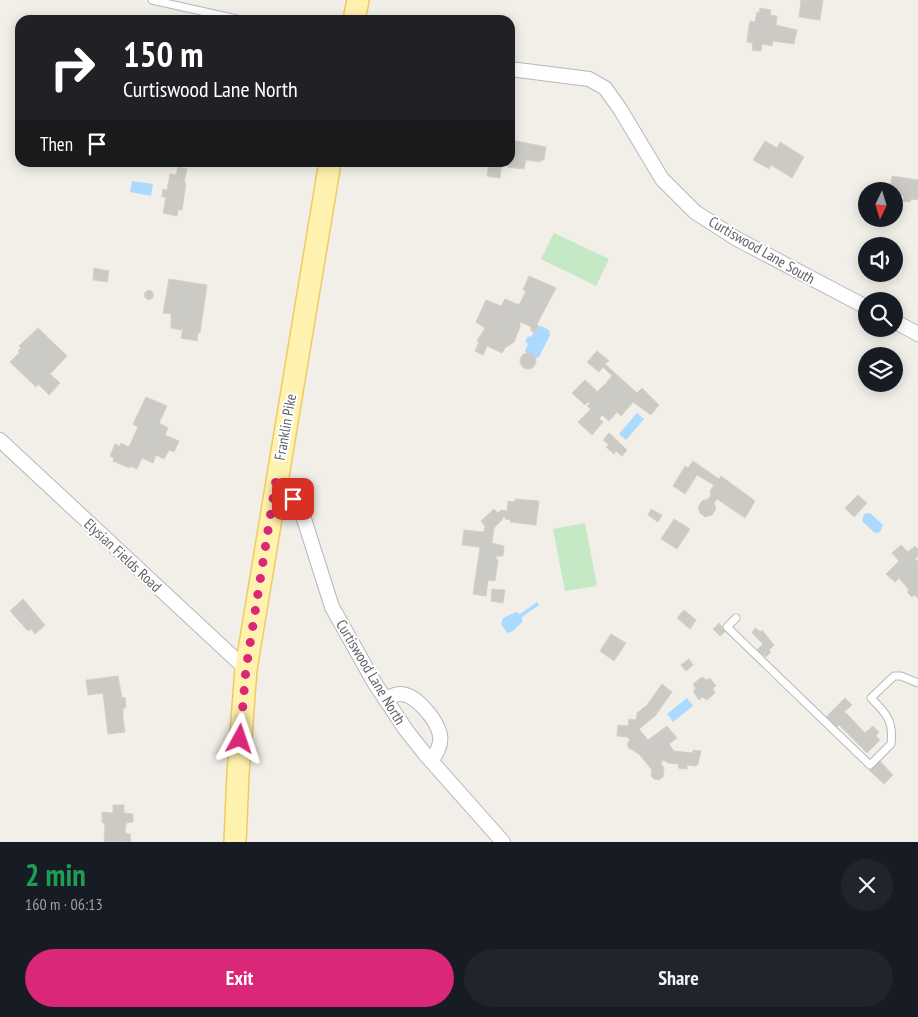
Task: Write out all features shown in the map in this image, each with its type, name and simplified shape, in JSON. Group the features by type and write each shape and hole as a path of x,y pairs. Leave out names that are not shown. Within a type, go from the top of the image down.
{"main road":[{"path":"355,15 358,0"},
{"name":"Franklin Pike","path":"235,842 246,669 329,167"}],"street":[{"name":"Curtiswood Lane South","path":"515,70 589,79 599,83 606,88 620,109 662,179 695,212 737,240 858,303"},
{"path":"903,326 918,334"},
{"name":"Elysian Fields Road","path":"0,440 246,669"},
{"name":"Curtiswood Lane North","path":"276,480 293,499 304,519 332,607 362,664 406,730 503,842"},
{"path":"385,699 401,694 410,696 425,710 440,736 437,753 431,761"}],"lane":[{"path":"152,0 219,15"},
{"path":"736,618 727,627 870,765 890,744 891,739 888,716 871,698 894,676 901,676 918,682"}],"green space":[{"path":"554,233 609,259 596,286 541,259"},
{"path":"585,523 597,586 565,591 553,529"}],"water":[{"path":"132,181 153,184 151,196 130,192"},
{"path":"541,326 549,330 550,335 539,357 535,359 527,355 525,351 528,344 525,342 528,336 531,337 536,328"},
{"path":"637,413 644,419 626,440 619,434"},
{"path":"870,513 883,525 880,532 875,533 862,521 864,514"},
{"path":"537,602 539,605 522,617 522,622 513,631 507,633 501,624 503,618 516,612 520,614"},
{"path":"687,698 693,706 673,722 667,714"}],"building":[{"path":"801,0 823,0 820,20 799,17"},
{"path":"760,8 771,10 770,15 777,16 776,25 797,30 794,44 773,41 772,46 762,44 761,51 752,50 753,43 747,42 750,21 755,22"},
{"path":"515,141 546,147 544,160 540,162 526,160 524,169 507,167 515,167"},
{"path":"765,141 777,148 780,142 804,157 792,178 771,165 769,169 753,160"},
{"path":"178,167 187,169 182,210 178,210 177,216 163,213 166,197 162,197 163,189 167,190 170,174 176,175"},
{"path":"488,167 501,167 500,178 487,176"},
{"path":"892,176 918,180 918,200 903,201 903,182 891,182"},
{"path":"94,268 109,271 107,282 93,280"},
{"path":"529,276 556,288 537,324 539,327 537,331 532,332 530,326 520,322 514,342 505,348 502,353 487,346 483,355 475,351 479,342 477,341 485,328 476,322 486,300 501,306 505,299 519,305 526,291 523,290"},
{"path":"169,279 207,285 200,333 198,332 197,341 181,338 183,328 181,330 171,328 171,314 163,313"},
{"path":"149,291 153,295 149,299 145,295"},
{"path":"38,328 67,356 50,374 60,383 49,395 38,384 36,387 10,362 20,352 18,351 21,348 19,346"},
{"path":"597,351 609,361 605,364 637,393 642,388 659,405 651,415 633,402 621,416 617,412 609,421 602,415 599,419 603,422 592,435 578,422 591,409 587,406 590,403 588,402 585,405 572,393 585,380 599,393 598,391 605,384 608,384 606,383 612,376 603,367 599,372 587,362"},
{"path":"528,353 536,361 528,369 520,361"},
{"path":"146,397 167,406 159,423 168,428 165,435 179,441 174,452 169,450 164,459 156,455 153,463 142,458 137,469 130,466 129,468 113,461 114,458 110,456 115,444 120,446 121,443 129,447 138,427 133,424"},
{"path":"609,433 627,450 622,456 616,451 614,454 606,447 609,445 603,440"},
{"path":"693,461 719,479 721,476 755,501 745,518 717,499 714,503 716,509 712,515 705,517 700,513 698,507 702,501 708,499 711,495 710,491 714,485 697,475 685,494 673,486 685,466 688,468"},
{"path":"858,495 867,503 854,517 845,508"},
{"path":"515,499 539,501 536,525 510,522 511,520 502,517 503,519 494,528 492,543 504,546 503,556 496,556 498,560 495,581 488,580 486,596 473,594 480,547 462,545 464,530 484,532 485,526 481,521 494,509 498,513 501,510 507,511 508,501 515,502"},
{"path":"651,509 662,515 658,522 648,515"},
{"path":"674,519 690,529 677,549 661,539"},
{"path":"901,545 908,552 915,546 918,549 918,556 915,559 918,561 918,598 914,595 912,597 907,592 909,590 899,578 895,582 886,574 899,561 892,553"},
{"path":"492,589 505,590 503,603 491,601"},
{"path":"23,599 45,625 35,634 31,629 28,631 10,611"},
{"path":"684,610 696,620 690,629 677,618"},
{"path":"719,623 726,631 720,636 713,629"},
{"path":"755,628 761,632 762,630 774,645 766,657 757,650 763,644 752,633"},
{"path":"611,634 626,643 614,661 600,651"},
{"path":"689,659 693,665 686,671 681,665"},
{"path":"118,676 122,698 125,697 126,708 123,708 123,717 125,732 108,734 103,693 88,695 86,680"},
{"path":"702,677 707,680 710,678 716,686 713,688 715,693 707,700 702,697 699,700 693,691 696,689 693,684"},
{"path":"662,684 672,692 655,716 639,729 648,740 667,726 677,738 669,744 674,751 693,753 693,750 701,751 698,764 696,766 687,765 687,769 678,768 679,764 668,763 663,760 661,764 664,768 663,777 659,780 651,776 652,770 639,754 629,748 627,744 630,740 627,737 617,736 618,725 628,726 629,719 636,720 637,713 647,705"},
{"path":"845,698 852,705 844,712 865,733 873,726 879,732 876,736 880,740 867,753 839,725 837,727 826,717"},
{"path":"879,760 893,775 884,784 869,770"},
{"path":"113,805 124,805 124,813 133,814 133,822 126,823 125,833 130,834 131,842 104,842 105,823 102,823 102,812 113,813"}],"route":[{"path":"240,739 246,669 276,480 293,499"}]}
